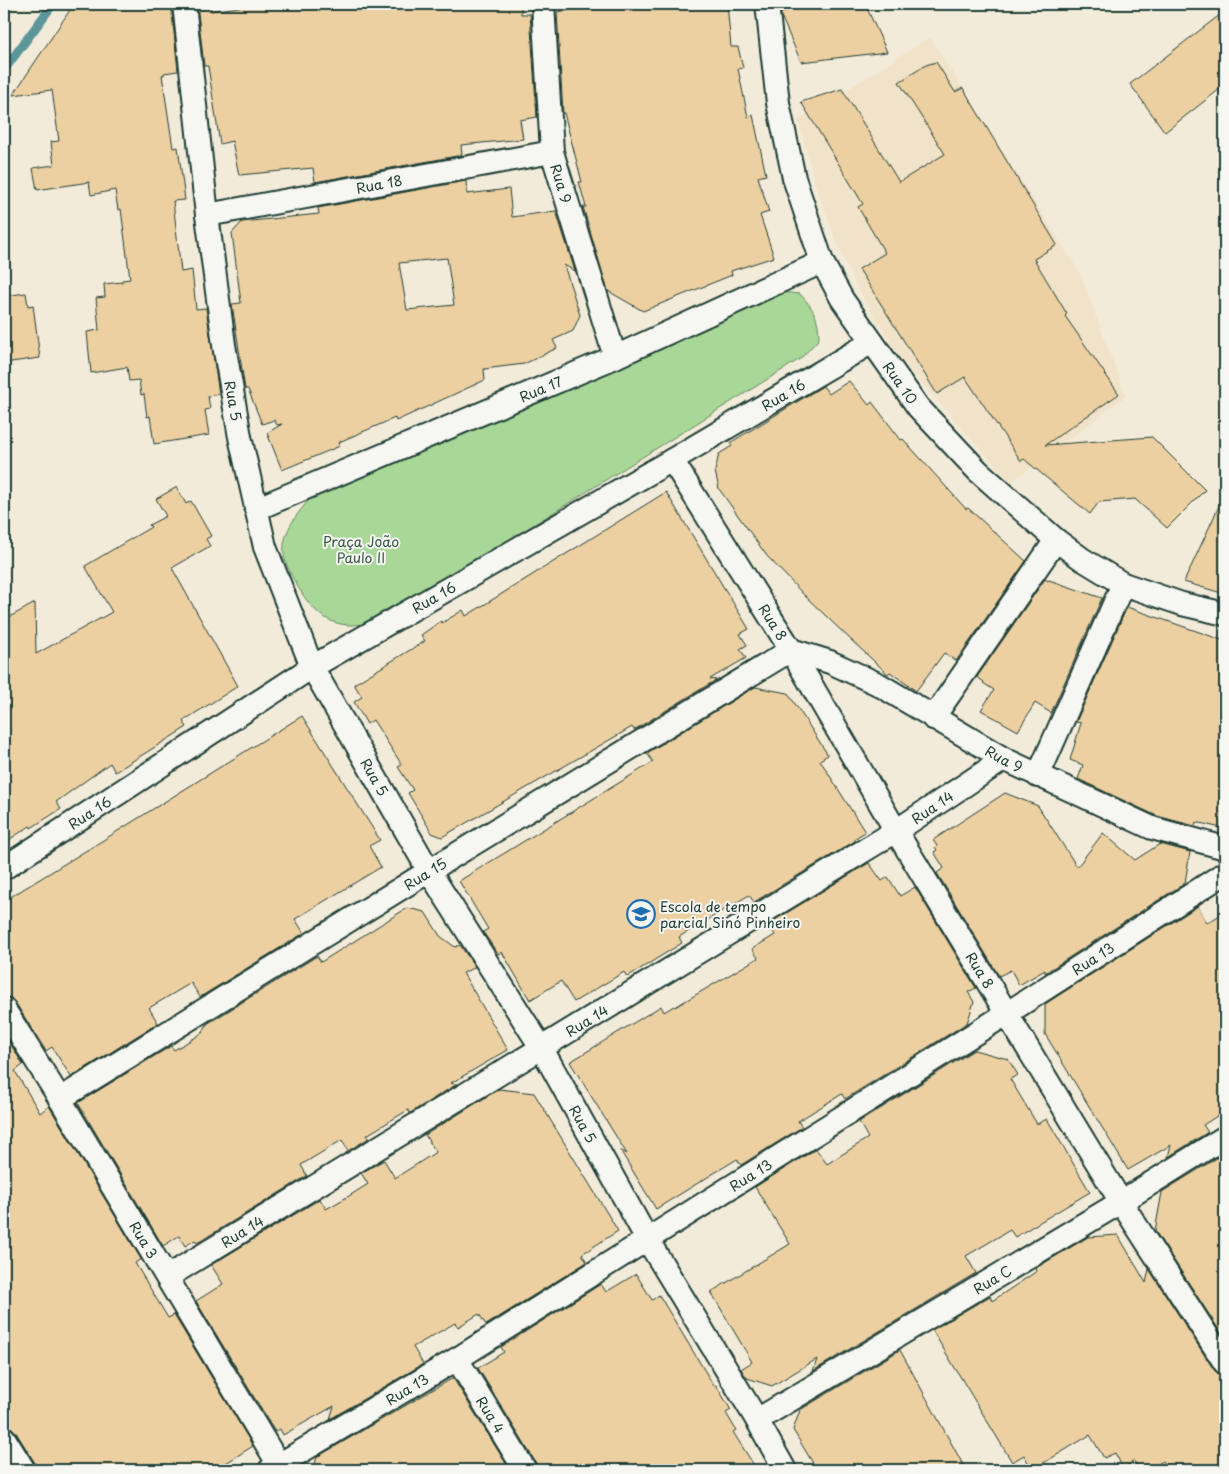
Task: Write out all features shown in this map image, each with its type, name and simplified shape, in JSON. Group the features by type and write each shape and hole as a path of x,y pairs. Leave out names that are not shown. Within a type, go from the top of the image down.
{"street":[{"name":"Rua 5","path":"184,4 207,214 226,354 240,437 265,547 312,667 429,871 541,1047 647,1239 757,1420 785,1470"},
{"name":"Rua 9","path":"543,4 552,152 615,357"},
{"name":"Rua 10","path":"767,4 780,112 794,178 822,262 842,299 918,407 978,471 1056,540 1082,559 1123,584 1182,604 1225,614"},
{"name":"Rua 18","path":"207,214 552,152"},
{"name":"Rua 17","path":"256,509 615,357 822,262"},
{"name":"Rua 16","path":"4,868 312,667 672,460 872,342"},
{"name":"Rua 8","path":"672,460 791,650 896,831 1121,1202 1225,1363"},
{"path":"933,718 1056,540"},
{"path":"1038,776 1123,584"},
{"name":"Rua 9","path":"791,650 830,662 878,684 1004,759 1038,776 1152,828 1225,848"},
{"name":"Rua 15","path":"60,1098 791,650"},
{"name":"Rua 14","path":"167,1277 896,831 1004,759"},
{"name":"Rua 13","path":"277,1468 457,1359 1006,1014 1225,873"},
{"name":"Rua 3","path":"4,1009 60,1098 167,1277 277,1468"},
{"name":"Rua C","path":"757,1420 1121,1202 1225,1137"},
{"name":"Rua 4","path":"457,1359 525,1470"},
{"path":"4,1438 24,1470"}],"shaded area":[{"path":"930,37 1080,273 1126,396 1011,483 904,363 863,298 845,263 817,191 798,120"}],"green space":[{"name":"Praça João Paulo II","path":"781,292 800,294 809,304 817,319 819,339 800,359 384,618 354,625 330,621 320,615 302,594 286,563 284,544 288,529 315,492"}],"building":[{"path":"74,4 171,4 178,71 162,75 173,148 178,147 185,200 173,201 181,272 192,270 196,309 206,308 219,394 208,396 210,409 205,410 209,435 154,444 150,416 147,417 144,394 141,395 139,380 129,381 127,367 91,373 87,332 99,330 96,298 105,297 104,284 130,279 121,209 118,210 115,190 91,195 89,182 37,190 33,168 54,165 51,142 59,141 52,90 13,95"},
{"path":"197,4 210,4 211,11 260,4 516,4 516,6 521,6 521,14 530,14 537,117 520,120 523,139 461,145 462,155 315,182 313,168 239,175 232,141 220,144 208,66 204,66"},
{"path":"570,4 727,4 731,47 738,47 743,68 738,69 748,117 753,115 766,175 758,177 769,212 760,215 774,257 731,271 732,275 643,311 608,291 583,207 586,207 579,182 582,182 563,113 557,12 571,10"},
{"path":"785,4 865,4 887,52 801,62 781,16 781,13 786,11"},
{"path":"1225,11 1225,85 1165,132 1130,84"},
{"path":"936,62 955,92 963,88 1057,245 1034,259 1067,314 1065,316 1119,394 1045,445 1152,437 1205,490 1167,528 1135,499 1099,502 1090,514 1024,459 1021,461 965,377 937,394 859,269 885,253 858,207 863,204 801,102 842,89 899,182 945,154 899,82 926,65"},
{"path":"466,181 467,194 509,189 512,217 556,211 575,271 564,265 580,315 573,331 553,340 557,348 524,364 484,369 485,380 396,421 395,418 339,442 340,446 282,470 267,433 282,424 277,425 274,420 262,424 248,389 245,389 232,304 241,303 232,233 242,222 319,214 318,208","holes":["447,258 454,305 407,310 399,263"]},
{"path":"26,293 28,306 33,305 40,358 4,363 4,296"},
{"path":"849,381 869,405 872,402 901,440 903,439 966,509 968,508 1026,561 956,661 944,653 916,691 890,672 888,674 804,595 767,556 719,489 715,471 719,454 732,446 730,443 823,386 829,394"},
{"path":"177,487 186,504 191,501 211,536 206,539 210,546 172,568 238,686 183,721 187,727 115,772 110,763 56,802 61,809 4,843 4,620 35,603 36,654 112,612 85,566 166,516 156,499"},
{"path":"666,492 749,629 740,634 747,645 740,649 746,658 710,679 716,680 634,730 632,727 442,837 432,833 408,793 413,790 398,767 402,765 373,720 367,724 354,702 362,697 354,684 425,641 421,635 441,621 442,623 463,610 466,616"},
{"path":"1225,493 1225,594 1184,582"},
{"path":"1045,579 1102,598 1051,713 1035,703 1018,731 981,710 994,690 977,677"},
{"path":"1127,607 1225,641 1225,829 1196,822 1195,826 1157,816 1078,779 1083,765 1070,760 1081,723 1076,722"},
{"path":"755,687 788,693 828,755 820,760 865,832 854,839 855,841 754,902 749,895 679,937 682,943 627,977 624,972 574,1002 561,981 530,1000 502,952 498,954 483,932 488,929 459,881 653,762 647,753"},
{"path":"302,716 380,840 369,846 381,867 295,919 304,933 200,997 191,983 149,1008 158,1023 71,1077 52,1047 46,1051 15,1002 11,998 4,996 4,901"},
{"path":"1005,793 1038,806 1077,867 1103,833 1135,860 1160,844 1190,852 1185,883 1045,973 1045,970 1019,985 1011,970 999,976 937,873 944,868 934,852 937,850 935,847 937,846 933,840"},
{"path":"869,863 882,881 888,877 900,896 915,887 976,988 968,992 974,1002 967,1023 845,1099 842,1094 798,1121 802,1127 741,1165 737,1159 656,1209 620,1150 627,1154 570,1062 661,1006 664,1012 675,1007 758,958 752,949 775,935 768,924"},
{"path":"1198,906 1207,923 1225,912 1225,1111 1203,1125 1208,1132 1168,1157 1171,1145 1128,1170 1045,1034 1045,1004"},
{"path":"407,908 425,912 440,936 455,947 460,945 475,967 463,973 508,1050 451,1083 457,1084 410,1113 408,1110 367,1135 369,1138 348,1151 342,1140 301,1165 307,1176 197,1243 195,1240 185,1246 179,1236 163,1246 78,1103 171,1046 174,1050 196,1037 203,1032 207,1024 317,956 321,962"},
{"path":"4,1033 23,1065 15,1071 40,1113 49,1106 141,1259 135,1263 168,1318 174,1315 253,1446 215,1470 37,1470 35,1463 15,1431 11,1427 4,1425"},
{"path":"974,1050 1008,1059 1018,1075 1010,1079 1037,1124 1047,1119 1090,1192 1015,1237 1010,1230 966,1256 976,1273 813,1371 817,1359 772,1386 747,1378 741,1369 752,1362 711,1292 790,1244 755,1187 816,1149 827,1164 868,1138 859,1122"},
{"path":"499,1089 534,1093 618,1231 582,1254 587,1262 486,1325 479,1314 458,1327 455,1323 413,1347 423,1364 330,1419 334,1406 283,1435 280,1429 275,1432 196,1301 223,1284 211,1265 320,1199 326,1209 349,1196 368,1184 361,1173 384,1160 395,1178 436,1152 425,1135"},
{"path":"1220,1156 1225,1165 1225,1339 1155,1231 1162,1192"},
{"path":"1118,1235 1146,1283 1149,1269 1214,1370 1225,1376 1225,1470 1169,1470 1163,1461 1147,1470 1139,1470 1134,1461 1123,1468 1115,1453 1104,1458 1090,1435 1032,1470 1024,1455 1012,1462 932,1330 990,1296 992,1301 1037,1271 1036,1268 1088,1237"},
{"path":"636,1274 652,1300 659,1295 714,1386 716,1385 731,1410 726,1413 736,1430 733,1432 757,1470 538,1470 536,1463 478,1368 504,1352 501,1347 601,1284 606,1292"},
{"path":"900,1350 966,1470 817,1470 793,1430 800,1410"},
{"path":"453,1378 510,1470 313,1470 317,1457"}],"waterway":[{"path":"4,70 53,4"}],"place":[{"name":"Escola de tempo parcial Sinó Pinheiro","path":"641,914"}]}
